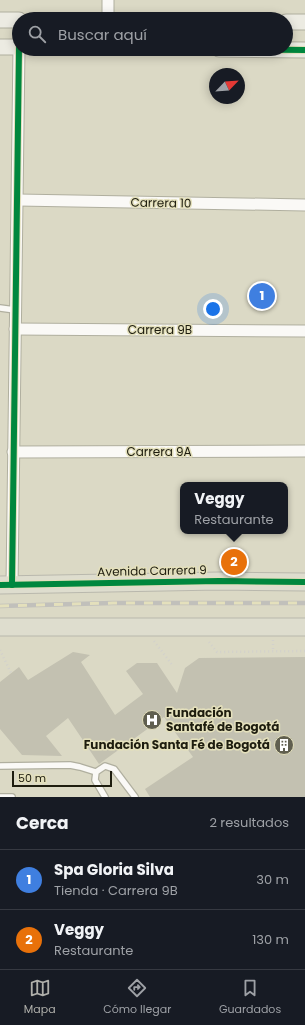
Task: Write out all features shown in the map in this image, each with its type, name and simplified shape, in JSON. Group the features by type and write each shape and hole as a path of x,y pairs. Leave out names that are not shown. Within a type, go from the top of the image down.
{"main road":[{"path":"0,20 12,20"},
{"path":"293,22 305,22"},
{"path":"0,47 12,48"},
{"path":"293,50 305,50"},
{"name":"Avenida Carrera 9","path":"6,585 219,581 305,582"},
{"path":"0,627 305,627"}],"street":[{"path":"108,0 108,12"},
{"path":"6,585 13,452 18,200 19,56"},
{"name":"Carrera 10","path":"18,200 305,205"},
{"name":"Carrera 9B","path":"15,329 305,331"},
{"name":"Carrera 9A","path":"13,452 305,451"}],"lane":[{"path":"0,308 15,310"},
{"path":"0,766 70,765 96,772"},
{"path":"105,797 94,780 96,772 105,766 114,769 135,797"},
{"path":"0,797 12,797"}],"path":[{"path":"205,637 216,652 305,651"},
{"path":"272,637 273,652"},
{"path":"151,638 173,666"},
{"path":"0,650 11,673"}],"building":[{"path":"255,288 269,288 269,304 255,304"},
{"name":"Fundación Santafé de Bogotá","path":"73,652 90,655 81,662 115,715 143,694 126,671 137,663 157,663 177,693 185,668 199,658 305,657 305,797 150,797 145,789 193,757 164,717 99,764 68,718 46,736 62,756 22,755 0,729 0,682 19,667 28,680"}],"railway":[{"path":"0,606 113,603 305,603"}],"cycle path":[{"path":"293,50 305,50"},
{"path":"12,585 19,56"},
{"path":"0,585 219,581 305,582"}],"place":[{"name":"Spa Gloria Silva","path":"262,296"},
{"name":"Veggy","path":"234,562"},
{"name":"Fundación Santafé de Bogotá","path":"152,720"},
{"name":"Fundación Santa Fé de Bogotá","path":"284,745"}]}
